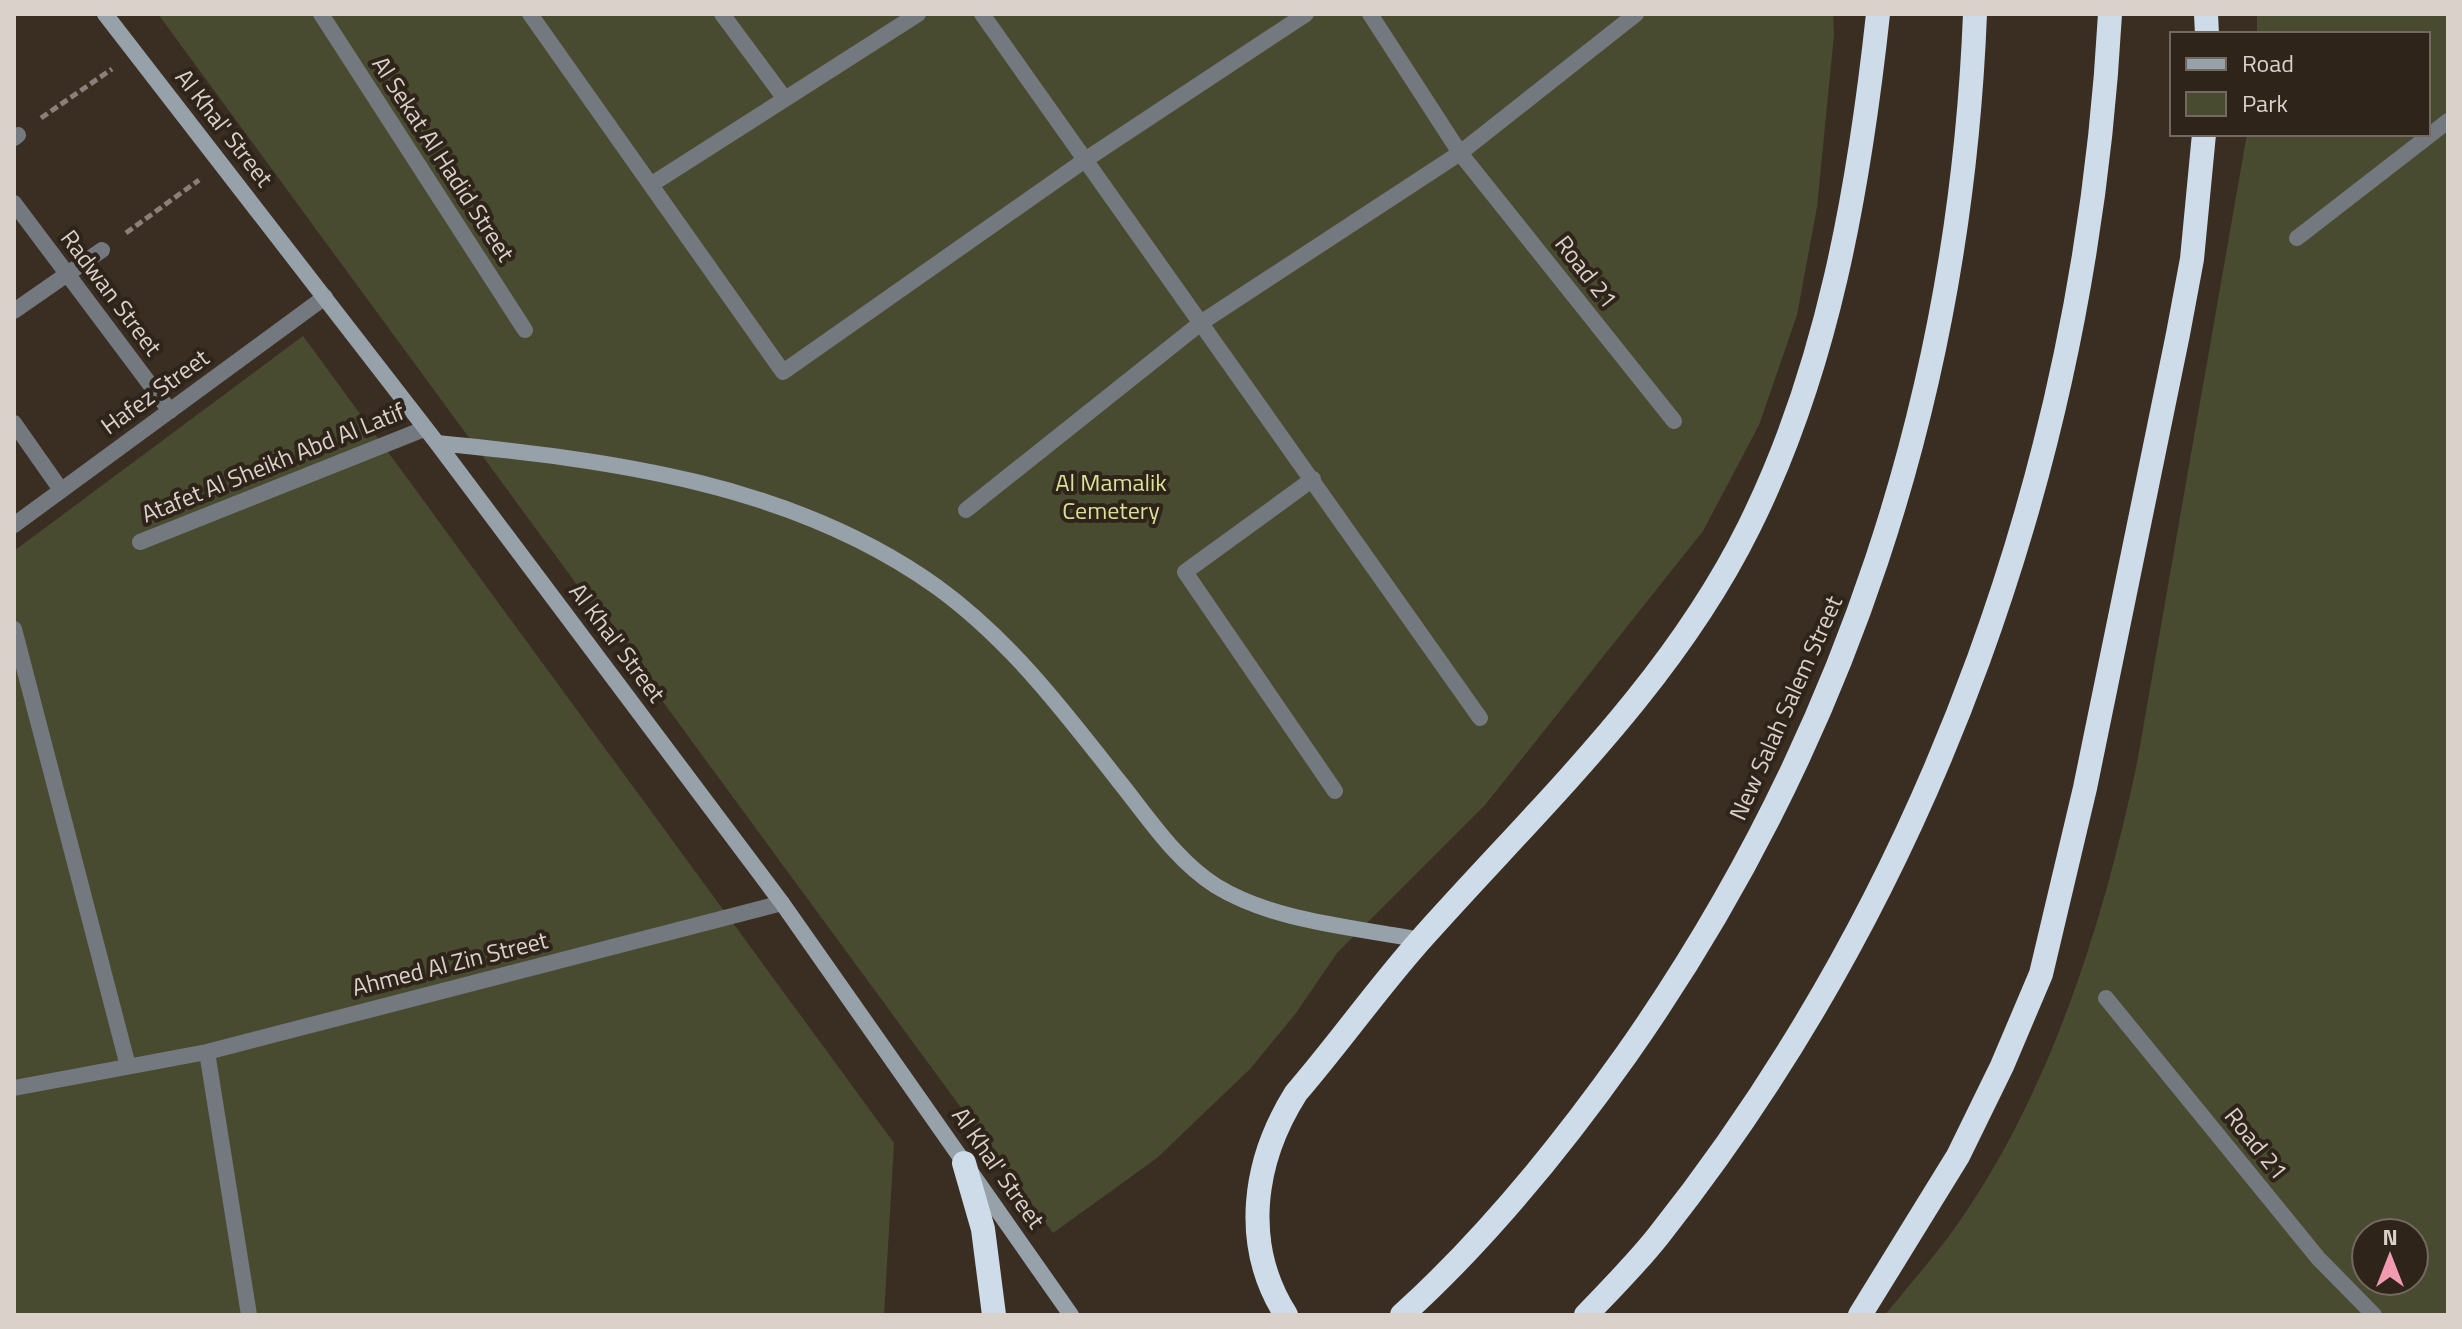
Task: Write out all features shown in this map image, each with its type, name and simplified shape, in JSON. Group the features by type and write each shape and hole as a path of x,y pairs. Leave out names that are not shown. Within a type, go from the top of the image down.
{"highway":[{"path":"1286,1315 1267,1275 1259,1242 1257,1209 1268,1146 1296,1093 1420,940 1643,692 1681,641 1749,528 1800,405 1828,311 1850,215 1878,14"},
{"name":"New Salah Salem Street","path":"1402,1315 1492,1224 1596,1098 1706,934 1801,755 1871,583 1907,465 1950,255 1966,134 1975,14"},
{"path":"1586,1315 1657,1238 1724,1147 1786,1053 1890,867 1971,683 2034,493 2059,391 2095,186 2110,14"},
{"path":"1860,1315 1958,1156 2002,1066 2041,974 2085,788 2178,334 2192,259 2204,136"},
{"path":"964,1163 983,1229 994,1315"}],"street":[{"name":"Al Khal' Street","path":"105,14 437,443 782,903 1071,1315"},
{"name":"Al Sekat Al Hadid Street","path":"321,14 525,330"},
{"path":"530,14 783,372 1085,160 1306,14"},
{"path":"722,14 785,99"},
{"path":"652,184 918,14"},
{"path":"982,14 1480,718"},
{"name":"Road 21","path":"1370,14 1460,153 1674,421"},
{"path":"966,510 1202,322 1460,153 1636,14"},
{"path":"2430,135 2448,121"},
{"path":"2297,238 2429,136"},
{"name":"Radwan Street","path":"14,203 170,411"},
{"path":"14,311 102,250"},
{"name":"Hafez Street","path":"14,525 325,297"},
{"path":"14,423 61,490"},
{"name":"Atafet Al Sheikh Abd Al Latif","path":"140,542 424,429"},
{"path":"437,443 536,453 674,477 742,494 844,532 937,587 1004,643 1034,674 1178,854 1216,886 1274,911 1420,940"},
{"path":"1313,479 1185,572 1335,791"},
{"path":"14,629 128,1066"},
{"name":"Ahmed Al Zin Street","path":"14,1088 207,1052 782,903"},
{"name":"Road 21","path":"2106,998 2318,1258 2374,1315"},
{"path":"207,1052 249,1315"}],"path":[{"path":"16,136 135,52"},
{"path":"102,250 221,164"}],"green space":[{"name":"Al Mamalik Cemetery","path":"158,14 1833,14 1834,35 1817,207 1797,315 1759,425 1703,531 1485,805 1337,953 1296,1013 1250,1069 1157,1158 1053,1233"},
{"path":"2257,14 2448,14 2448,1315 1885,1315 1949,1237 1990,1173 2020,1118 2047,1062 2070,1003 2124,823 2247,136 2430,136 2430,32 2257,32"},
{"path":"303,336 894,1143 884,1315 14,1315 14,551"}]}
